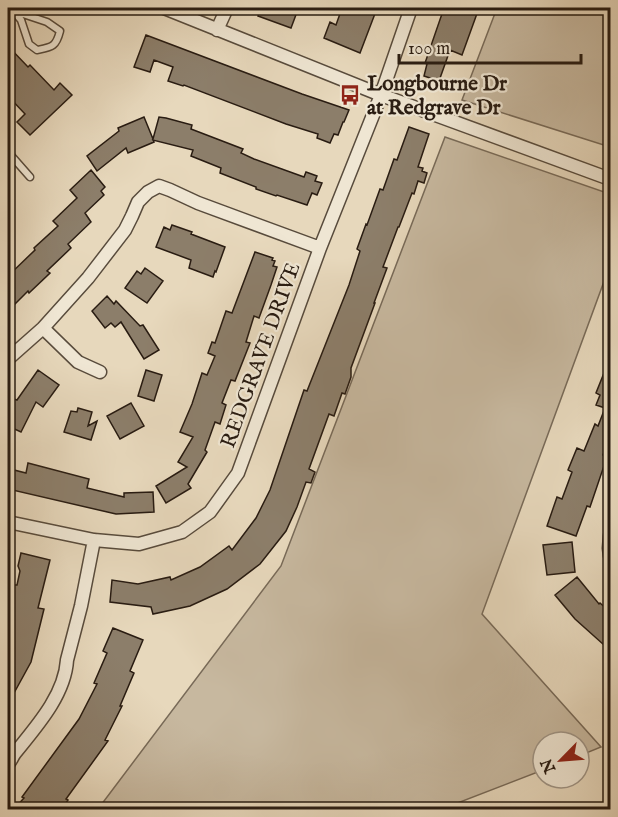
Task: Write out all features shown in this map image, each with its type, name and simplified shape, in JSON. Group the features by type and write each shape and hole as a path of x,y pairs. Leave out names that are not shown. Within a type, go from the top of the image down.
{"street":[{"path":"164,8 381,95 610,178"},
{"path":"217,30 227,8"},
{"name":"REDGRAVE DRIVE","path":"8,522 94,540 140,544 182,532 210,512 238,473 320,248 381,95 411,8"},
{"path":"8,359 43,328 101,262 125,230 138,202 147,192 159,186 198,203 320,248"},
{"path":"43,328 78,362 100,372"},
{"path":"610,536 610,556"},
{"path":"8,764 43,719 57,695 67,668 94,540"}],"lane":[{"path":"13,9 47,22 60,31 57,42 50,47 37,50 28,44 21,20 13,9"},
{"path":"8,152 30,177"}],"shaded area":[{"path":"497,8 610,8 610,147 462,100"},
{"path":"445,137 610,194 610,265 482,614 586,730 531,730 531,775 442,809 98,809 281,566"},
{"path":"591,736 601,747 591,751"}],"building":[{"path":"261,8 284,8 297,12 291,28 258,16"},
{"path":"342,8 366,8 376,11 360,53 324,38 330,22 336,25"},
{"path":"444,8 479,8 462,55 450,50 439,81 424,76 427,64 425,63"},
{"path":"146,35 349,110 338,135 334,134 330,143 317,138 318,134 168,81 173,67 154,60 150,72 134,67"},
{"path":"8,46 54,90 60,83 72,95 30,135 17,122 25,114 8,96"},
{"path":"144,117 153,139 159,117 166,118 192,125 191,129 243,149 241,153 254,159 304,177 306,172 317,176 315,181 322,183 317,195 312,193 307,205 256,189 256,187 220,173 221,168 191,156 193,150 153,140 154,142 128,153 126,148 97,171 87,156 119,131 118,128"},
{"path":"409,127 429,134 418,167 423,168 422,171 427,173 424,183 418,181 398,227 383,267 387,268 351,368 351,377 345,394 342,393 334,416 329,414 309,469 315,472 311,483 306,482 286,531 260,564 227,589 190,606 153,614 151,607 110,602 112,580 138,584 170,577 171,580 200,567 229,546 232,550 256,518 270,490 304,390 307,391 349,285 360,251 357,249 366,224 380,189 383,190 394,159 397,160"},
{"path":"91,170 105,187 101,191 104,195 85,213 91,222 68,244 71,248 47,271 50,273 29,293 28,291 8,308 8,276 58,226 53,221 77,198 70,190"},
{"path":"172,225 225,247 213,277 189,268 191,260 156,247 164,227 170,230"},
{"path":"255,252 273,258 272,260 275,261 273,266 277,267 271,285 259,318 254,316 246,342 250,343 235,381 231,380 222,403 226,405 220,424 215,422 205,450 207,452 188,484 191,488 166,503 156,486 187,467 178,462 193,437 180,432 202,373 207,375 215,356 208,353 212,342 215,343 226,311 232,313"},
{"path":"145,268 163,281 147,303 125,288 137,271 141,274"},
{"path":"107,296 114,304 116,301 140,326 143,325 159,350 144,359 121,322 115,327 111,323 105,328 92,311"},
{"path":"610,358 610,437 603,455 607,457 590,507 587,506 576,536 547,526 557,497 562,499 572,472 568,470 577,448 584,451 595,424 598,426 605,408 596,405 600,395 596,393"},
{"path":"38,370 59,385 43,407 36,402 21,432 8,426 8,397 17,400"},
{"path":"146,370 162,375 154,401 138,396"},
{"path":"131,403 144,426 120,439 107,416"},
{"path":"78,408 92,412 88,426 97,421 91,440 64,432 71,411 77,412"},
{"path":"28,463 89,479 87,488 124,497 124,493 153,492 154,512 116,514 8,489 10,469 26,473"},
{"path":"572,542 575,572 547,575 543,545"},
{"path":"21,553 50,560 38,608 44,609 31,662 8,704 8,641 14,615 9,614 14,585 17,585 20,571 18,566"},
{"path":"577,577 599,604 610,612 610,637 604,645 575,619 555,595"},
{"path":"113,628 143,640 130,671 134,673 120,706 122,706 105,740 108,741 66,799 68,800 61,810 13,810 24,798 22,797 79,719 97,684 94,683 107,653 103,651"}],"place":[{"name":"Longbourne Dr at Redgrave Dr","path":"350,95"}]}
